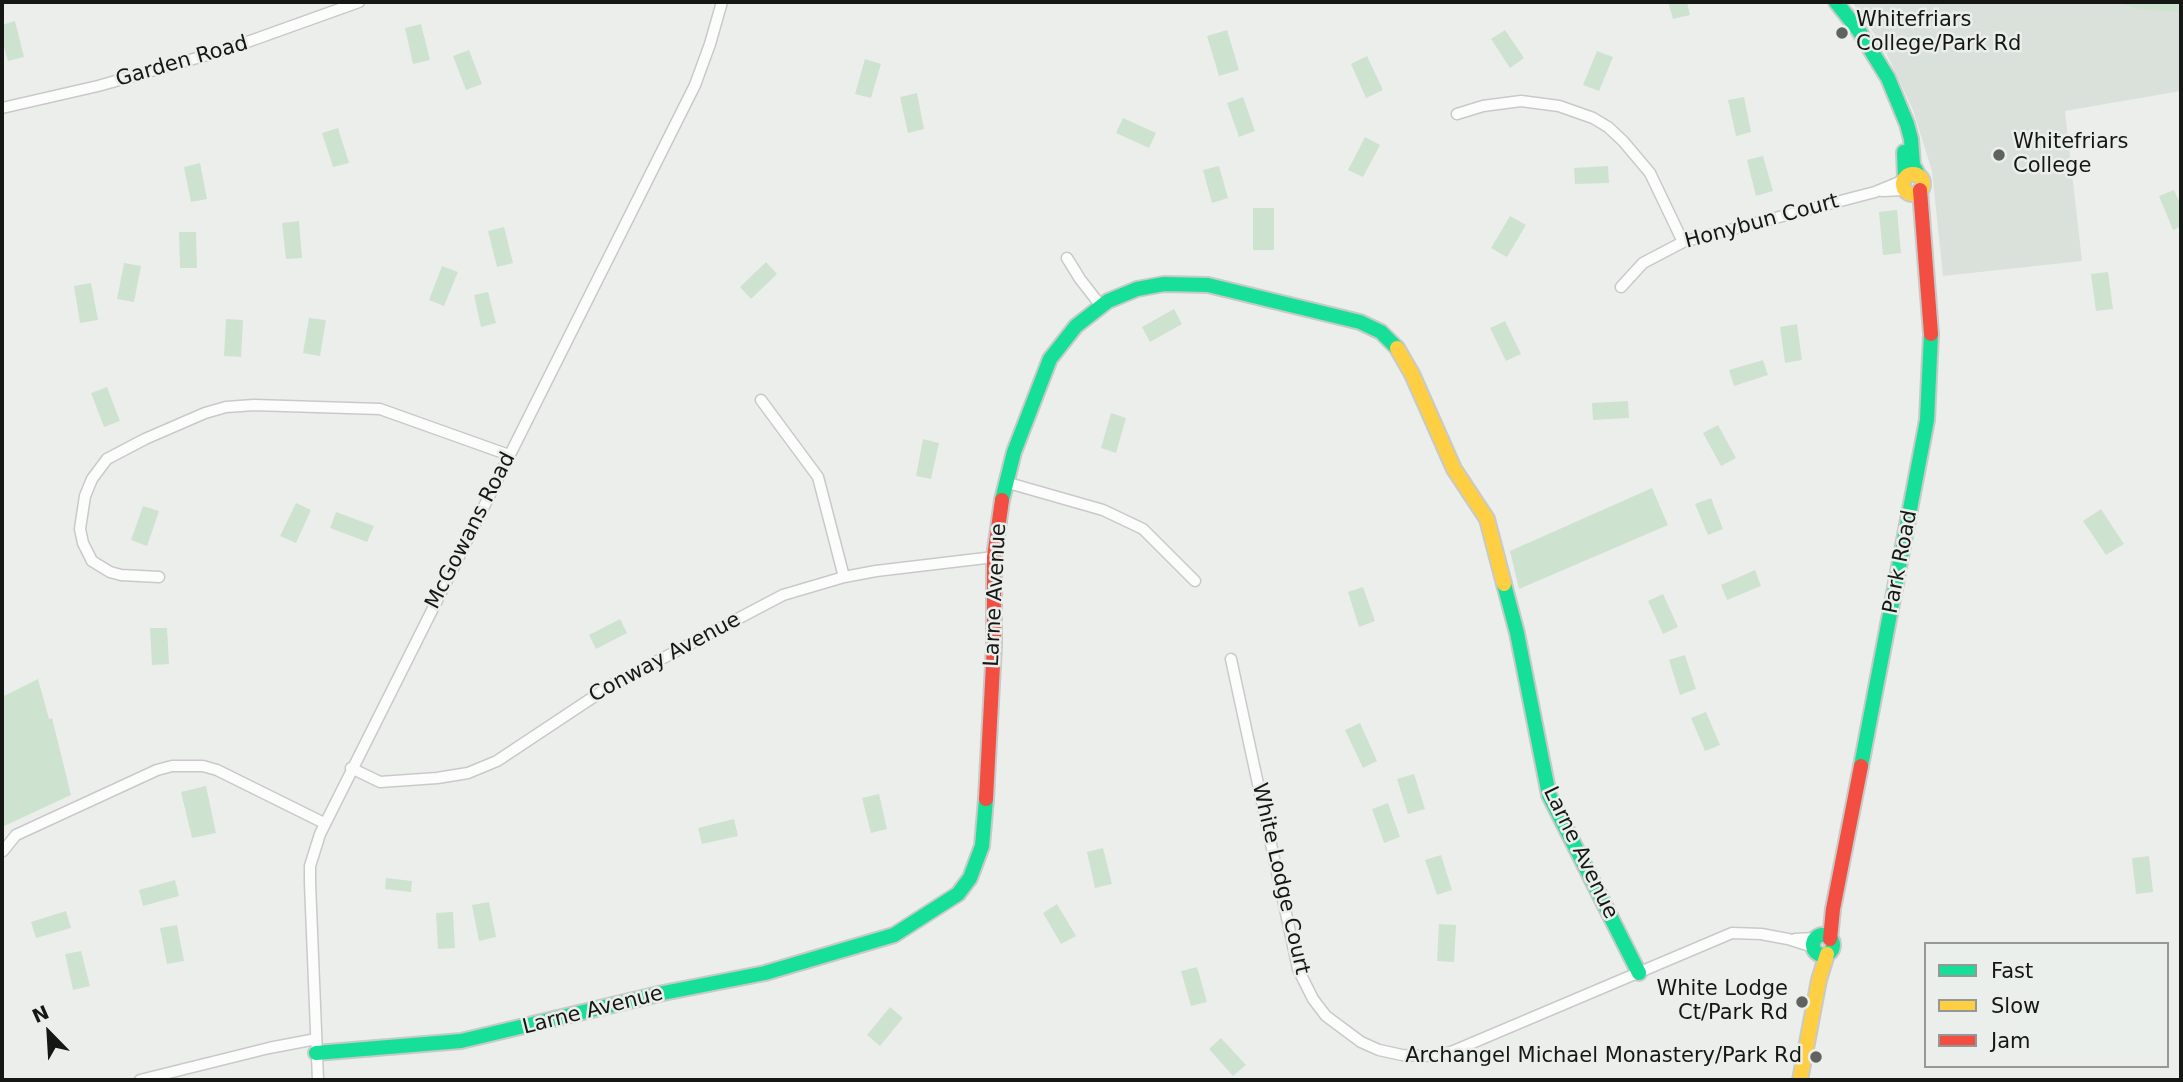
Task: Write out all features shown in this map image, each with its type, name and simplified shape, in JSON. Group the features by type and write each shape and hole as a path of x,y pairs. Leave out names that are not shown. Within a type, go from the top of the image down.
{"street":[{"name":"Garden Road","path":"2,108 97,86 225,51 359,2"},
{"name":"McGowans Road","path":"318,1080 310,874 314,850 324,823 695,85 722,2"},
{"name":"Park Road","path":"1820,945 1833,909 1914,497 1927,420 1931,360 1930,307 1920,211 1910,184 1904,144 1874,71 1836,2"},
{"path":"1457,114 1491,104 1521,101 1559,106 1593,118 1623,141 1650,173 1683,242"},
{"name":"Honybun Court","path":"1621,287 1643,263 1683,242 1910,184"},
{"path":"1067,258 1101,306"},
{"name":"Larne Avenue","path":"316,1046 415,1046 482,1038 663,993 765,973 894,935 951,900 970,878 982,846 992,683 994,557 1005,482 1020,433 1050,359 1076,326 1101,306 1123,295 1149,286 1196,283 1372,327 1390,340 1412,374 1454,469 1487,519 1517,633 1549,795 1639,973"},
{"path":"761,400 817,477 844,577"},
{"path":"159,577 121,575 92,561 83,543 80,529 85,496 92,479 107,459 205,412 254,405 380,409 509,455"},
{"path":"1005,482 1103,510 1143,529 1195,581"},
{"name":"Conway Avenue","path":"351,768 374,780 389,782 437,778 481,768 497,761 610,685 783,595 844,577 994,557"},
{"name":"White Lodge Court","path":"1231,659 1298,970 1312,999 1326,1016 1361,1042 1391,1053 1425,1056 1451,1052 1732,933 1751,932 1820,945"},
{"path":"3,851 16,835 157,770 172,766 203,766 217,770 324,823"},
{"path":"1800,1080 1819,980 1820,945"},
{"path":"140,1080 270,1048 316,1046"}],"shaded area":[{"name":"Whitefriars College","path":"1852,2 2181,2 2181,91 2065,111 2082,261 1943,276 1932,171 1913,110 1883,46"}],"green space":[{"path":"1668,2 1687,2 1690,15 1673,19"},
{"path":"2114,2 2181,2 2181,12 2138,9"},
{"path":"15,21 24,57 8,61 2,39 2,25"},
{"path":"421,24 430,60 413,64 405,28"},
{"path":"1227,30 1239,70 1219,76 1207,36"},
{"path":"1505,30 1524,58 1510,68 1491,39"},
{"path":"469,50 482,84 466,90 453,56"},
{"path":"1597,51 1613,57 1599,91 1583,85"},
{"path":"1367,56 1383,90 1366,98 1351,64"},
{"path":"865,59 881,64 871,98 855,94"},
{"path":"917,93 924,129 908,133 900,97"},
{"path":"1243,97 1255,131 1239,137 1227,103"},
{"path":"1744,97 1751,132 1736,136 1728,100"},
{"path":"1123,118 1156,133 1149,148 1116,133"},
{"path":"338,128 349,163 333,167 322,133"},
{"path":"1365,137 1380,145 1363,177 1348,170"},
{"path":"1763,156 1773,191 1756,196 1747,160"},
{"path":"200,163 207,199 191,202 184,167"},
{"path":"1219,166 1228,198 1212,203 1203,170"},
{"path":"1608,166 1609,183 1575,184 1574,168"},
{"path":"2174,190 2181,206 2181,226 2173,230 2159,196"},
{"path":"1253,208 1274,208 1274,250 1253,250"},
{"path":"1897,210 1901,253 1883,255 1879,212"},
{"path":"1510,216 1526,225 1507,257 1491,248"},
{"path":"299,221 302,258 286,259 282,223"},
{"path":"504,227 513,263 497,267 488,231"},
{"path":"179,232 196,232 197,268 180,268"},
{"path":"766,262 777,274 751,299 740,287"},
{"path":"124,263 141,266 134,302 117,299"},
{"path":"442,266 458,272 444,306 429,300"},
{"path":"2108,272 2113,309 2096,311 2091,274"},
{"path":"91,283 98,320 80,323 74,286"},
{"path":"488,292 496,323 481,327 474,295"},
{"path":"1174,309 1182,324 1150,342 1142,327"},
{"path":"309,318 326,320 320,356 303,353"},
{"path":"226,319 243,320 241,357 224,356"},
{"path":"1505,321 1521,354 1506,361 1490,328"},
{"path":"1797,324 1802,360 1785,363 1780,327"},
{"path":"1763,360 1768,375 1734,386 1729,370"},
{"path":"107,387 120,421 104,427 91,393"},
{"path":"1628,401 1629,418 1593,420 1592,403"},
{"path":"1111,413 1126,418 1116,453 1101,448"},
{"path":"1718,425 1736,458 1721,466 1703,433"},
{"path":"923,439 939,443 931,479 916,476"},
{"path":"1652,488 1668,525 1519,589 1510,551"},
{"path":"1711,498 1723,529 1708,535 1695,504"},
{"path":"296,503 311,510 296,543 280,536"},
{"path":"143,506 159,511 147,546 131,540"},
{"path":"2101,509 2124,544 2106,555 2083,521"},
{"path":"336,512 374,526 367,542 330,528"},
{"path":"1755,570 1761,586 1727,600 1721,585"},
{"path":"1363,587 1375,621 1359,627 1348,592"},
{"path":"1663,594 1678,627 1663,634 1648,601"},
{"path":"620,619 627,633 596,649 589,635"},
{"path":"150,628 167,628 169,664 152,665"},
{"path":"1685,655 1696,689 1680,695 1669,660"},
{"path":"38,679 49,719 52,718 71,795 2,827 2,697"},
{"path":"1706,712 1720,745 1705,751 1691,718"},
{"path":"1360,723 1377,761 1363,768 1345,730"},
{"path":"1414,774 1425,809 1408,814 1397,779"},
{"path":"206,786 216,833 192,838 181,792"},
{"path":"879,794 887,829 871,833 862,798"},
{"path":"1388,803 1400,837 1384,843 1372,809"},
{"path":"734,819 738,836 702,844 698,828"},
{"path":"1103,848 1112,884 1095,888 1087,852"},
{"path":"1441,855 1452,890 1437,895 1425,860"},
{"path":"2149,856 2153,892 2136,894 2132,858"},
{"path":"386,878 412,881 411,892 385,889"},
{"path":"175,880 179,896 143,906 139,890"},
{"path":"489,902 496,937 479,941 472,905"},
{"path":"1057,904 1076,936 1061,944 1043,913"},
{"path":"66,911 71,928 36,938 31,922"},
{"path":"453,912 455,948 438,949 436,913"},
{"path":"1439,924 1456,925 1454,962 1437,961"},
{"path":"177,925 184,961 167,964 160,928"},
{"path":"81,951 90,986 73,990 65,954"},
{"path":"1197,967 1207,1002 1191,1006 1181,971"},
{"path":"890,1007 903,1018 880,1046 867,1035"},
{"path":"1221,1038 1246,1065 1233,1076 1209,1049"}],"traffic: fast":[{"path":"1836,2 1859,31 1888,78 1907,124 1913,165 1919,176"},
{"path":"1904,152 1905,178"},
{"path":"1002,500 1014,452 1050,359 1076,326 1108,301 1137,289 1164,284 1208,285 1360,322 1381,332 1397,348"},
{"path":"1861,766 1927,420 1931,334"},
{"path":"1504,584 1517,633 1549,795 1639,973"},
{"path":"316,1053 461,1041 663,993 765,973 894,935 958,894 970,878 982,846 986,799"},
{"path":"1823,935 1830,938 1833,945 1830,952 1823,955 1816,952 1813,945 1816,938 1823,935"}],"traffic: slow":[{"path":"1913,174 1920,177 1923,184 1920,191 1913,194 1906,191 1903,184 1906,177 1913,174"},
{"path":"1397,348 1412,374 1454,469 1487,519 1504,584"},
{"path":"1800,1080 1819,980 1827,954"}],"traffic: jam":[{"path":"1920,190 1931,334"},
{"path":"986,799 994,645 994,557 1002,500"},
{"path":"1830,939 1833,909 1861,766"}],"place":[{"name":"Whitefriars College/Park Rd","path":"1842,33"},
{"name":"Whitefriars College","path":"1999,155"},
{"name":"White Lodge Ct/Park Rd","path":"1802,1002"},
{"name":"Archangel Michael Monastery/Park Rd","path":"1816,1057"}]}
